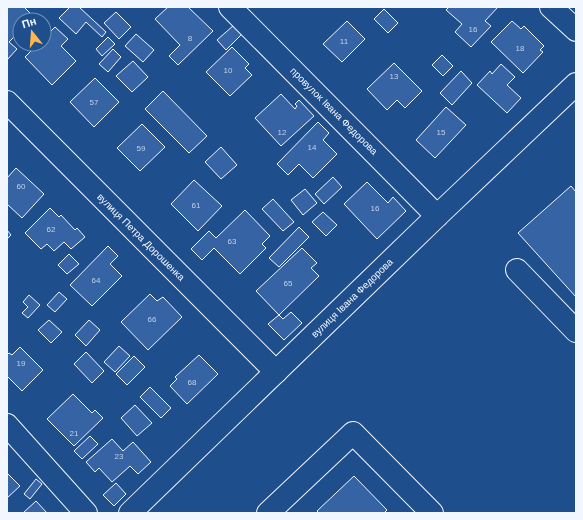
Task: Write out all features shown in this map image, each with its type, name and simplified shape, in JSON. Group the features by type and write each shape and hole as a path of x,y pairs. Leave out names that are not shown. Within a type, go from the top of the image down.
{"street":[{"name":"провулок Івана Федорова","path":"230,7 437,216"},
{"path":"551,7 576,30"},
{"name":"вулиця Івана Федорова","path":"130,513 437,216 576,84"},
{"name":"вулиця Петра Дорошенка","path":"7,102 276,372"},
{"path":"517,270 576,331"},
{"path":"7,426 86,513"},
{"path":"268,513 353,433 432,513"}],"building":[{"path":"7,7 24,7 29,12 12,12 12,39 9,42 12,45 12,52 14,52 7,60"},
{"path":"70,7 79,7 106,32 102,37 86,22 76,34 59,18"},
{"path":"168,7 188,7 213,31 178,65 169,56 180,45 155,19"},
{"path":"449,7 498,7 485,21 491,26 471,47 455,32 462,24 446,10"},
{"path":"384,9 398,23 388,33 374,19"},
{"path":"116,12 131,27 119,39 104,23"},
{"path":"347,21 365,39 342,62 323,44"},
{"path":"512,21 521,29 524,26 544,46 540,50 543,52 523,73 491,42"},
{"path":"234,25 242,34 226,50 217,40"},
{"path":"55,27 68,39 61,46 76,61 52,85 25,57 30,52 52,52 52,30"},
{"path":"136,34 154,50 143,62 125,46"},
{"path":"108,37 115,44 102,56 96,49"},
{"path":"232,47 249,64 245,68 252,75 230,96 206,72"},
{"path":"113,49 121,57 108,72 99,64"},
{"path":"442,55 453,66 443,76 432,65"},
{"path":"133,61 148,77 132,92 116,76"},
{"path":"394,63 422,91 405,108 397,100 387,110 367,89"},
{"path":"501,64 515,77 507,85 521,98 507,113 477,85 490,71 492,74"},
{"path":"461,71 472,83 452,105 440,93"},
{"path":"95,78 119,102 94,127 70,102"},
{"path":"163,91 207,136 189,153 145,109"},
{"path":"281,94 295,109 297,106 295,104 299,100 314,116 281,146 255,118"},
{"path":"446,107 466,125 435,158 416,140"},
{"path":"318,122 329,133 323,140 337,154 313,178 299,164 288,175 277,164"},
{"path":"142,124 165,147 140,171 117,148"},
{"path":"221,147 237,165 221,179 205,162"},
{"path":"16,168 44,194 22,218 7,204 7,178"},
{"path":"333,177 342,187 324,204 315,194"},
{"path":"194,180 222,206 198,231 171,204"},
{"path":"367,182 388,203 393,197 406,211 377,239 344,204"},
{"path":"571,186 576,192 576,297 518,233"},
{"path":"305,189 317,203 303,215 291,200"},
{"path":"273,199 294,222 283,231 262,209"},
{"path":"50,208 59,217 61,215 75,230 77,228 85,237 71,249 64,242 54,251 47,244 41,249 25,233"},
{"path":"245,210 270,236 262,244 266,248 240,274 214,248 202,260 191,249 209,231 216,238"},
{"path":"323,212 337,225 326,236 312,222"},
{"path":"299,227 309,237 279,267 269,258"},
{"path":"7,230 11,235 7,239"},
{"path":"108,246 118,256 110,264 122,276 92,306 70,285"},
{"path":"302,248 317,263 311,268 319,276 279,315 256,291"},
{"path":"69,254 79,264 67,274 58,265"},
{"path":"59,292 67,299 55,312 47,305"},
{"path":"150,294 157,301 163,297 182,317 148,350 121,322"},
{"path":"29,295 40,305 28,318 22,313 28,307 23,302"},
{"path":"291,312 302,323 284,340 268,324 279,315 283,319"},
{"path":"49,320 62,332 51,343 38,330"},
{"path":"89,320 100,330 86,346 75,335"},
{"path":"119,346 130,356 115,372 104,362"},
{"path":"20,347 43,370 22,391 7,376 7,355 9,353 12,355"},
{"path":"86,352 104,371 92,383 74,364"},
{"path":"199,355 218,374 187,404 170,386 177,379 175,377"},
{"path":"134,356 145,367 127,385 116,374"},
{"path":"150,387 171,408 161,418 140,397"},
{"path":"73,394 92,413 95,410 103,418 74,446 47,419"},
{"path":"135,405 152,423 137,436 121,418"},
{"path":"90,436 98,444 82,459 74,451"},
{"path":"112,439 123,451 133,442 151,462 138,474 130,466 112,482 99,468 95,472 86,462"},
{"path":"7,473 20,486 7,498"},
{"path":"354,476 387,510 384,513 319,513 317,511"},
{"path":"36,479 42,484 30,499 24,494"},
{"path":"116,483 126,494 114,506 103,495"},
{"path":"36,501 47,513 23,513"}]}
